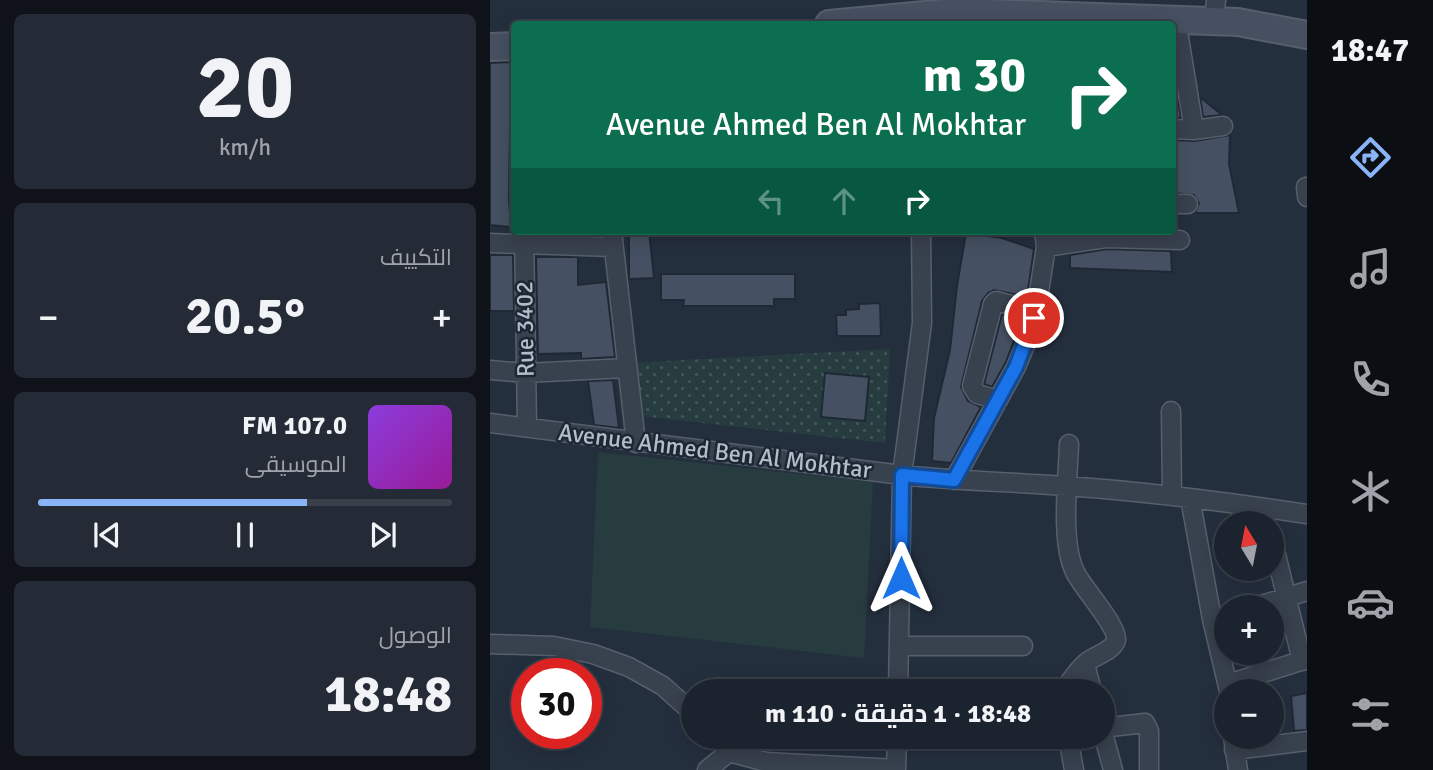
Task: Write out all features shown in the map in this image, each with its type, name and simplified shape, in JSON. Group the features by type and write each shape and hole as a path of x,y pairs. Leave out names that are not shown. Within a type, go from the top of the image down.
{"street":[{"path":"898,21 921,20 956,12 1029,7 1123,9 1177,19 1215,10 1238,22 1307,35"},
{"path":"1177,19 1194,130"},
{"path":"490,47 511,46"},
{"path":"1176,130 1223,126"},
{"path":"1306,187 1307,197"},
{"path":"899,679 902,475 922,323 921,235"},
{"path":"954,480 1016,367 1036,311 1045,239 1106,235 1180,240"},
{"path":"490,243 524,237 612,239 636,443"},
{"name":"Rue 3402","path":"524,237 527,427"},
{"path":"998,400 977,394 972,386 993,304 996,301 1036,311"},
{"path":"490,370 525,373 627,368"},
{"path":"1171,411 1181,497 1214,601"},
{"name":"Avenue Ahmed Ben Al Mokhtar","path":"490,424 902,475 1181,497 1245,511"},
{"path":"1069,444 1067,551 1075,572 1114,628 1116,638 1109,649 1085,664 1073,679"},
{"name":"Avenue Ahmed Ben Al Mokhtar","path":"1284,516 1307,514"},
{"path":"1253,679 1305,660 1282,581"},
{"path":"1286,599 1307,591"},
{"path":"490,644 554,646 593,653 629,667 663,686 681,702"},
{"path":"901,646 1023,646"},
{"path":"1085,664 1089,679"},
{"path":"1115,727 1145,723 1149,731 1149,770"},
{"path":"1233,759 1307,741"},
{"path":"727,749 767,766 896,770 897,749"},
{"path":"1070,749 1074,770"},
{"path":"1107,749 1113,770"},
{"path":"707,770 729,752"}],"green space":[{"path":"890,349 885,443 631,415 628,363"},
{"path":"598,452 873,482 864,658 590,627"}],"building":[{"path":"511,62 511,227 490,225 490,63"},
{"path":"1176,88 1181,118 1176,118"},
{"path":"1200,97 1222,115 1203,117"},
{"path":"1230,135 1229,164 1239,213 1195,213 1199,203 1194,195 1176,193 1176,140 1195,141"},
{"path":"629,235 649,235 654,278 629,279"},
{"path":"966,235 1002,238 1034,249 1027,297 994,290 982,301 961,387 968,401 981,407 951,463 932,461 934,418 950,350"},
{"path":"1107,249 1171,251 1172,272 1070,268 1070,255"},
{"path":"490,255 513,255 514,311 490,311"},
{"path":"536,257 578,257 578,285 606,282 615,357 581,359 581,353 538,354"},
{"path":"661,274 795,274 795,299 774,299 774,306 683,306 684,300 661,300"},
{"path":"880,303 881,336 837,336 836,315 846,315 846,310 859,309 859,304"},
{"path":"1002,314 1022,319 1006,362 992,387 984,384"},
{"path":"825,373 869,377 865,421 821,417"},
{"path":"613,380 619,428 594,425 588,381"},
{"path":"1307,693 1307,730 1294,731 1291,696"}],"route":[{"path":"901,578 902,475 954,480 1016,367 1034,318"}]}
